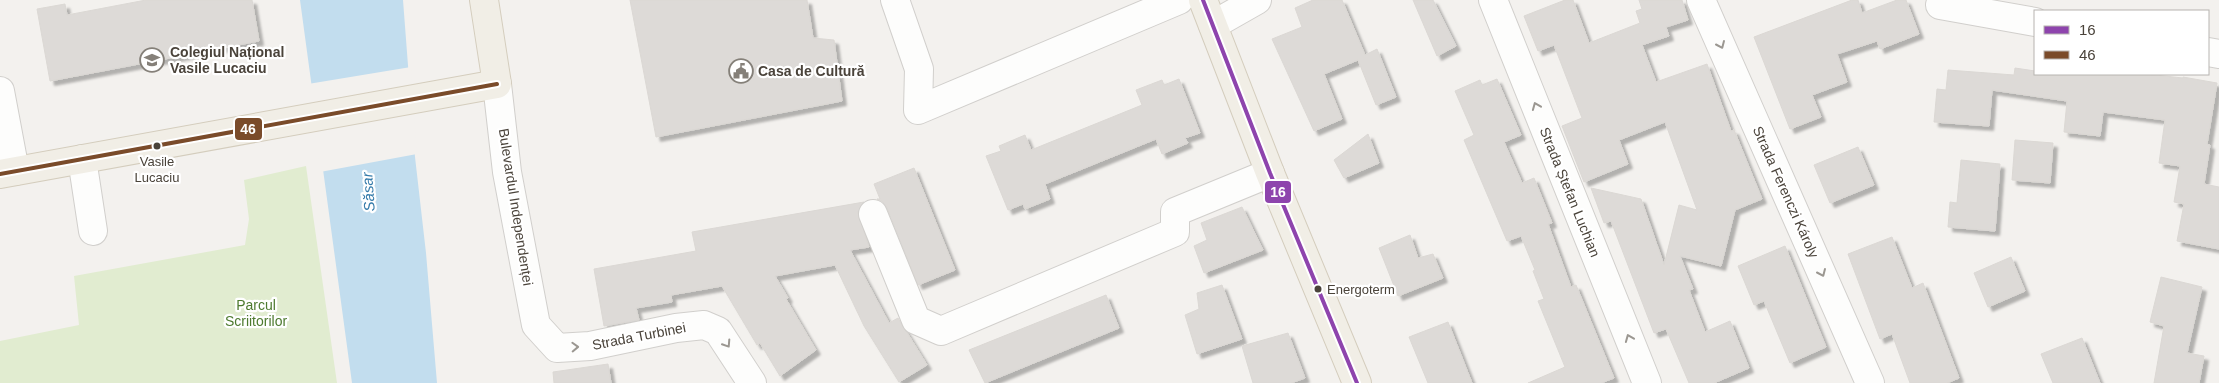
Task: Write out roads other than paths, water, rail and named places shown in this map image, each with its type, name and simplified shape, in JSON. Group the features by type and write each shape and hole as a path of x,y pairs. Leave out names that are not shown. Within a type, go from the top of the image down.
{"main road":[{"name":"Bulevardul Independenței","path":"484,0 497,84"},
{"path":"1204,0 1270,173 1358,383"},
{"path":"7,172 497,84"}],"street":[{"path":"895,0 919,68 918,110 1179,0"},
{"path":"1213,25 1257,0"},
{"name":"Strada Ștefan Luchian","path":"1493,0 1647,383"},
{"name":"Strada Ferenczi Károly","path":"1702,0 1870,383"},
{"path":"1940,5 2034,22"},
{"name":"Bulevardul Independenței","path":"497,84 507,172 536,325"},
{"path":"0,91 7,172"},
{"path":"82,159 93,231"},
{"path":"873,214 916,320 941,331 1175,232 1175,212 1270,173"},
{"name":"Strada Turbinei","path":"536,325 557,348 590,346 676,328 704,325 718,331 752,383"}],"water":[{"name":"Săsar","path":"300,0 403,0 415,157 426,253 437,383 352,383"}],"place":[{"name":"Colegiul Național Vasile Lucaciu","path":"152,60"},
{"name":"Casa de Cultură","path":"741,71"},
{"name":"Vasile Lucaciu","path":"157,146"},
{"name":"Energoterm","path":"1318,289"}],"park label":[{"name":"Parcul Scriitorilor","path":"256,314"}]}
